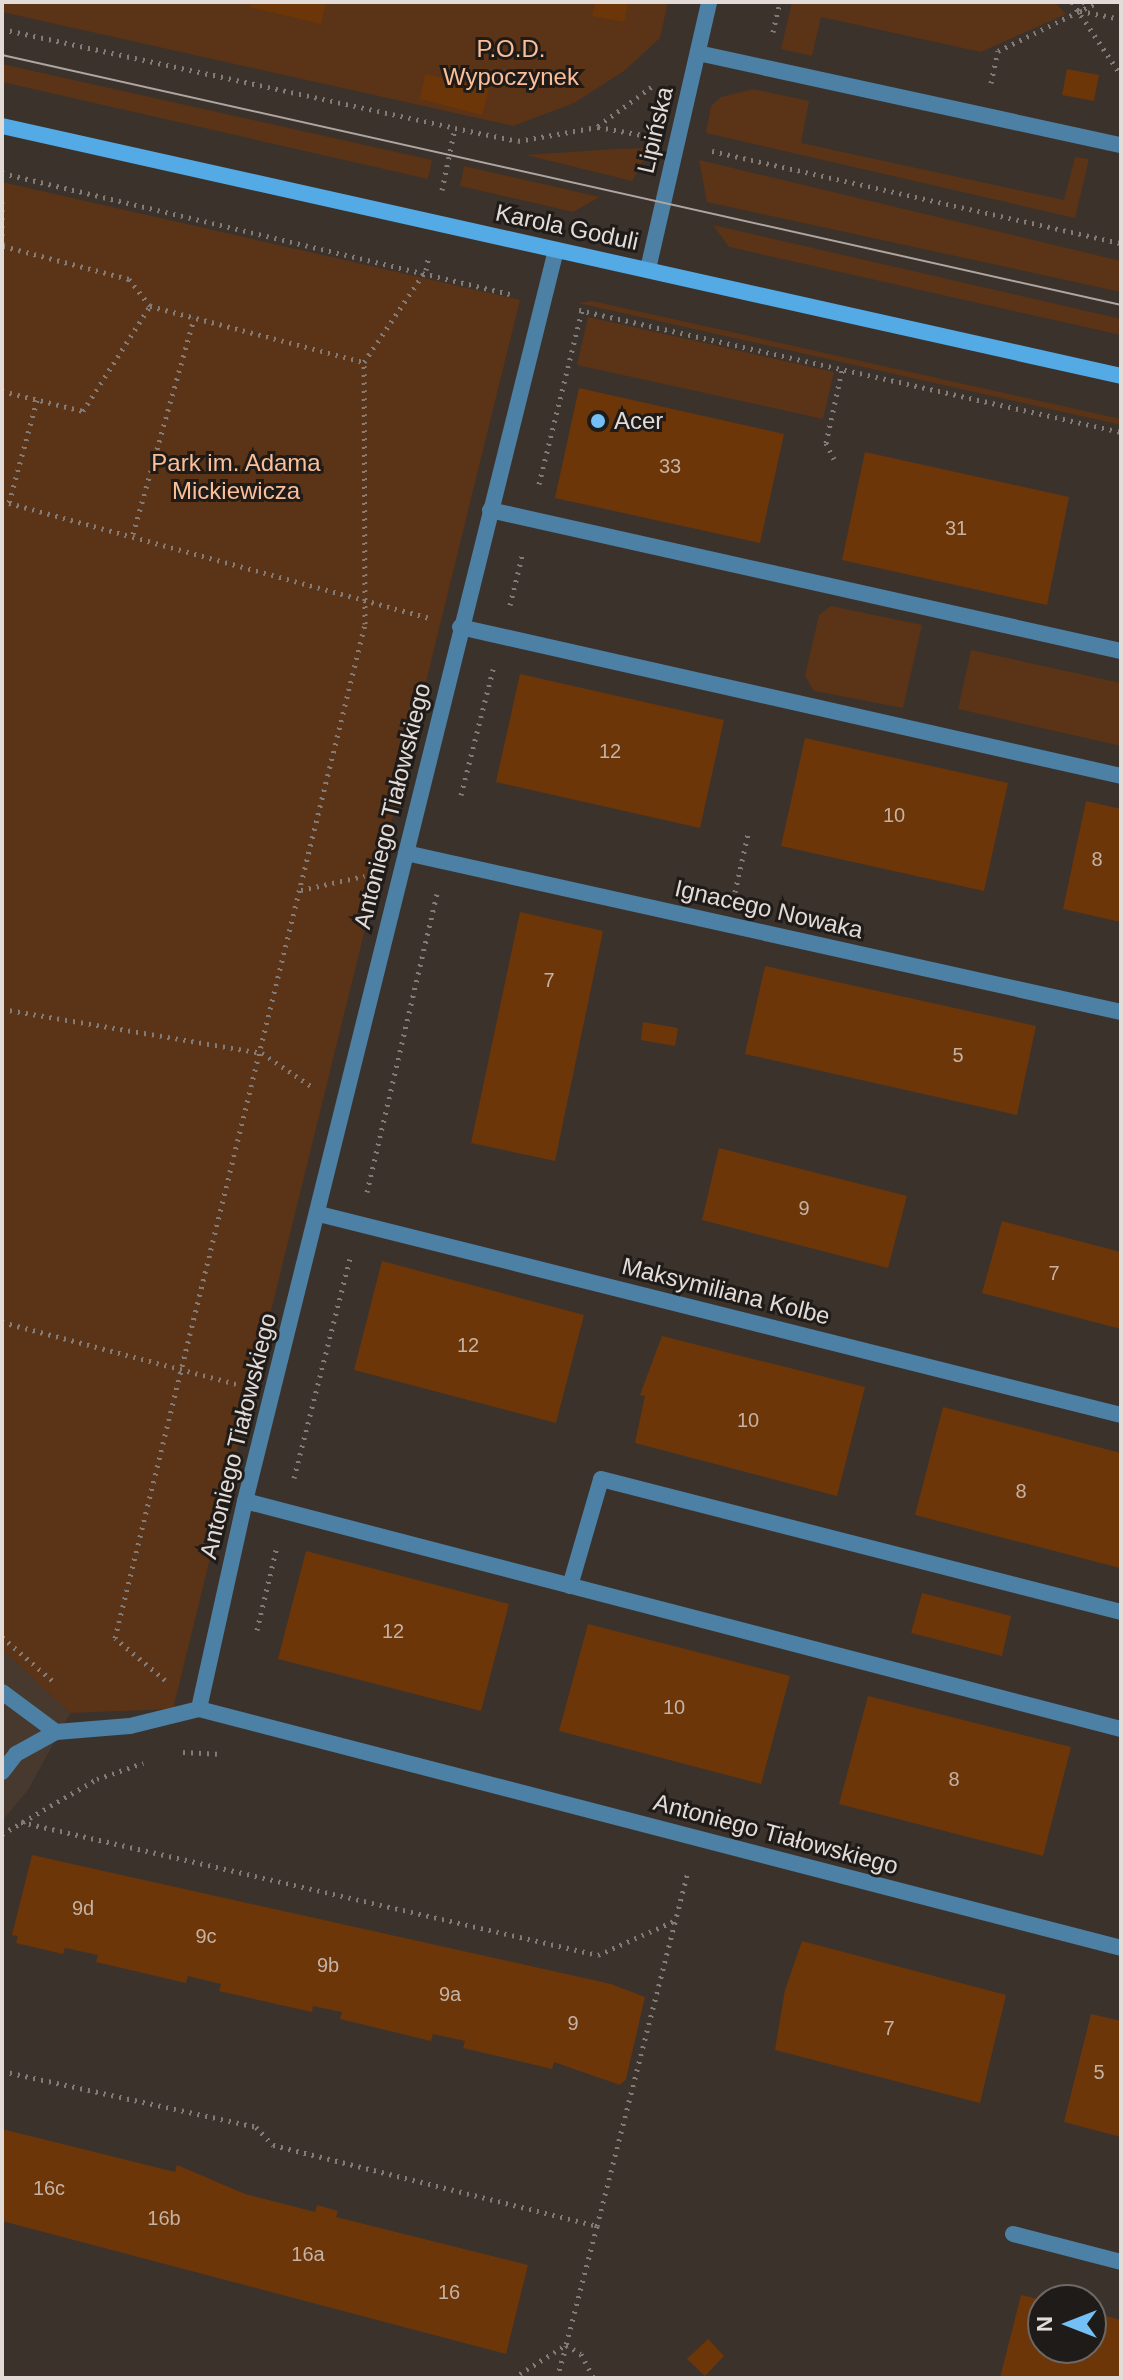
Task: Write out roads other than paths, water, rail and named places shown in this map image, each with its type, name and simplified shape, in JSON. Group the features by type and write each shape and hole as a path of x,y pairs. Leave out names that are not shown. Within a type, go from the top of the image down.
{"main road":[{"name":"Karola Goduli","path":"2,126 1121,376"}],"street":[{"name":"Lipińska","path":"648,269 709,2"},
{"path":"698,53 1121,145"},
{"name":"Antoniego Tiałowskiego","path":"556,250 460,627 319,1214 245,1501 199,1709 1121,1948"},
{"path":"490,510 1121,651"},
{"path":"460,627 1121,776"},
{"name":"Ignacego Nowaka","path":"406,853 1121,1012"},
{"name":"Maksymiliana Kolbe","path":"319,1214 1121,1415"},
{"path":"570,1586 601,1479 1121,1612"},
{"path":"245,1501 1121,1729"},
{"path":"2,1692 56,1732"},
{"path":"2,1772 16,1754 56,1732 130,1726 199,1709"},
{"path":"1013,2234 1121,2262"}],"tram line":[{"path":"2,55 1121,305"}],"place":[{"name":"Acer","path":"598,421"}],"park label":[{"name":"P.O.D. Wypoczynek","path":"511,63"},
{"name":"Park im. Adama Mickiewicza","path":"236,477"}]}
